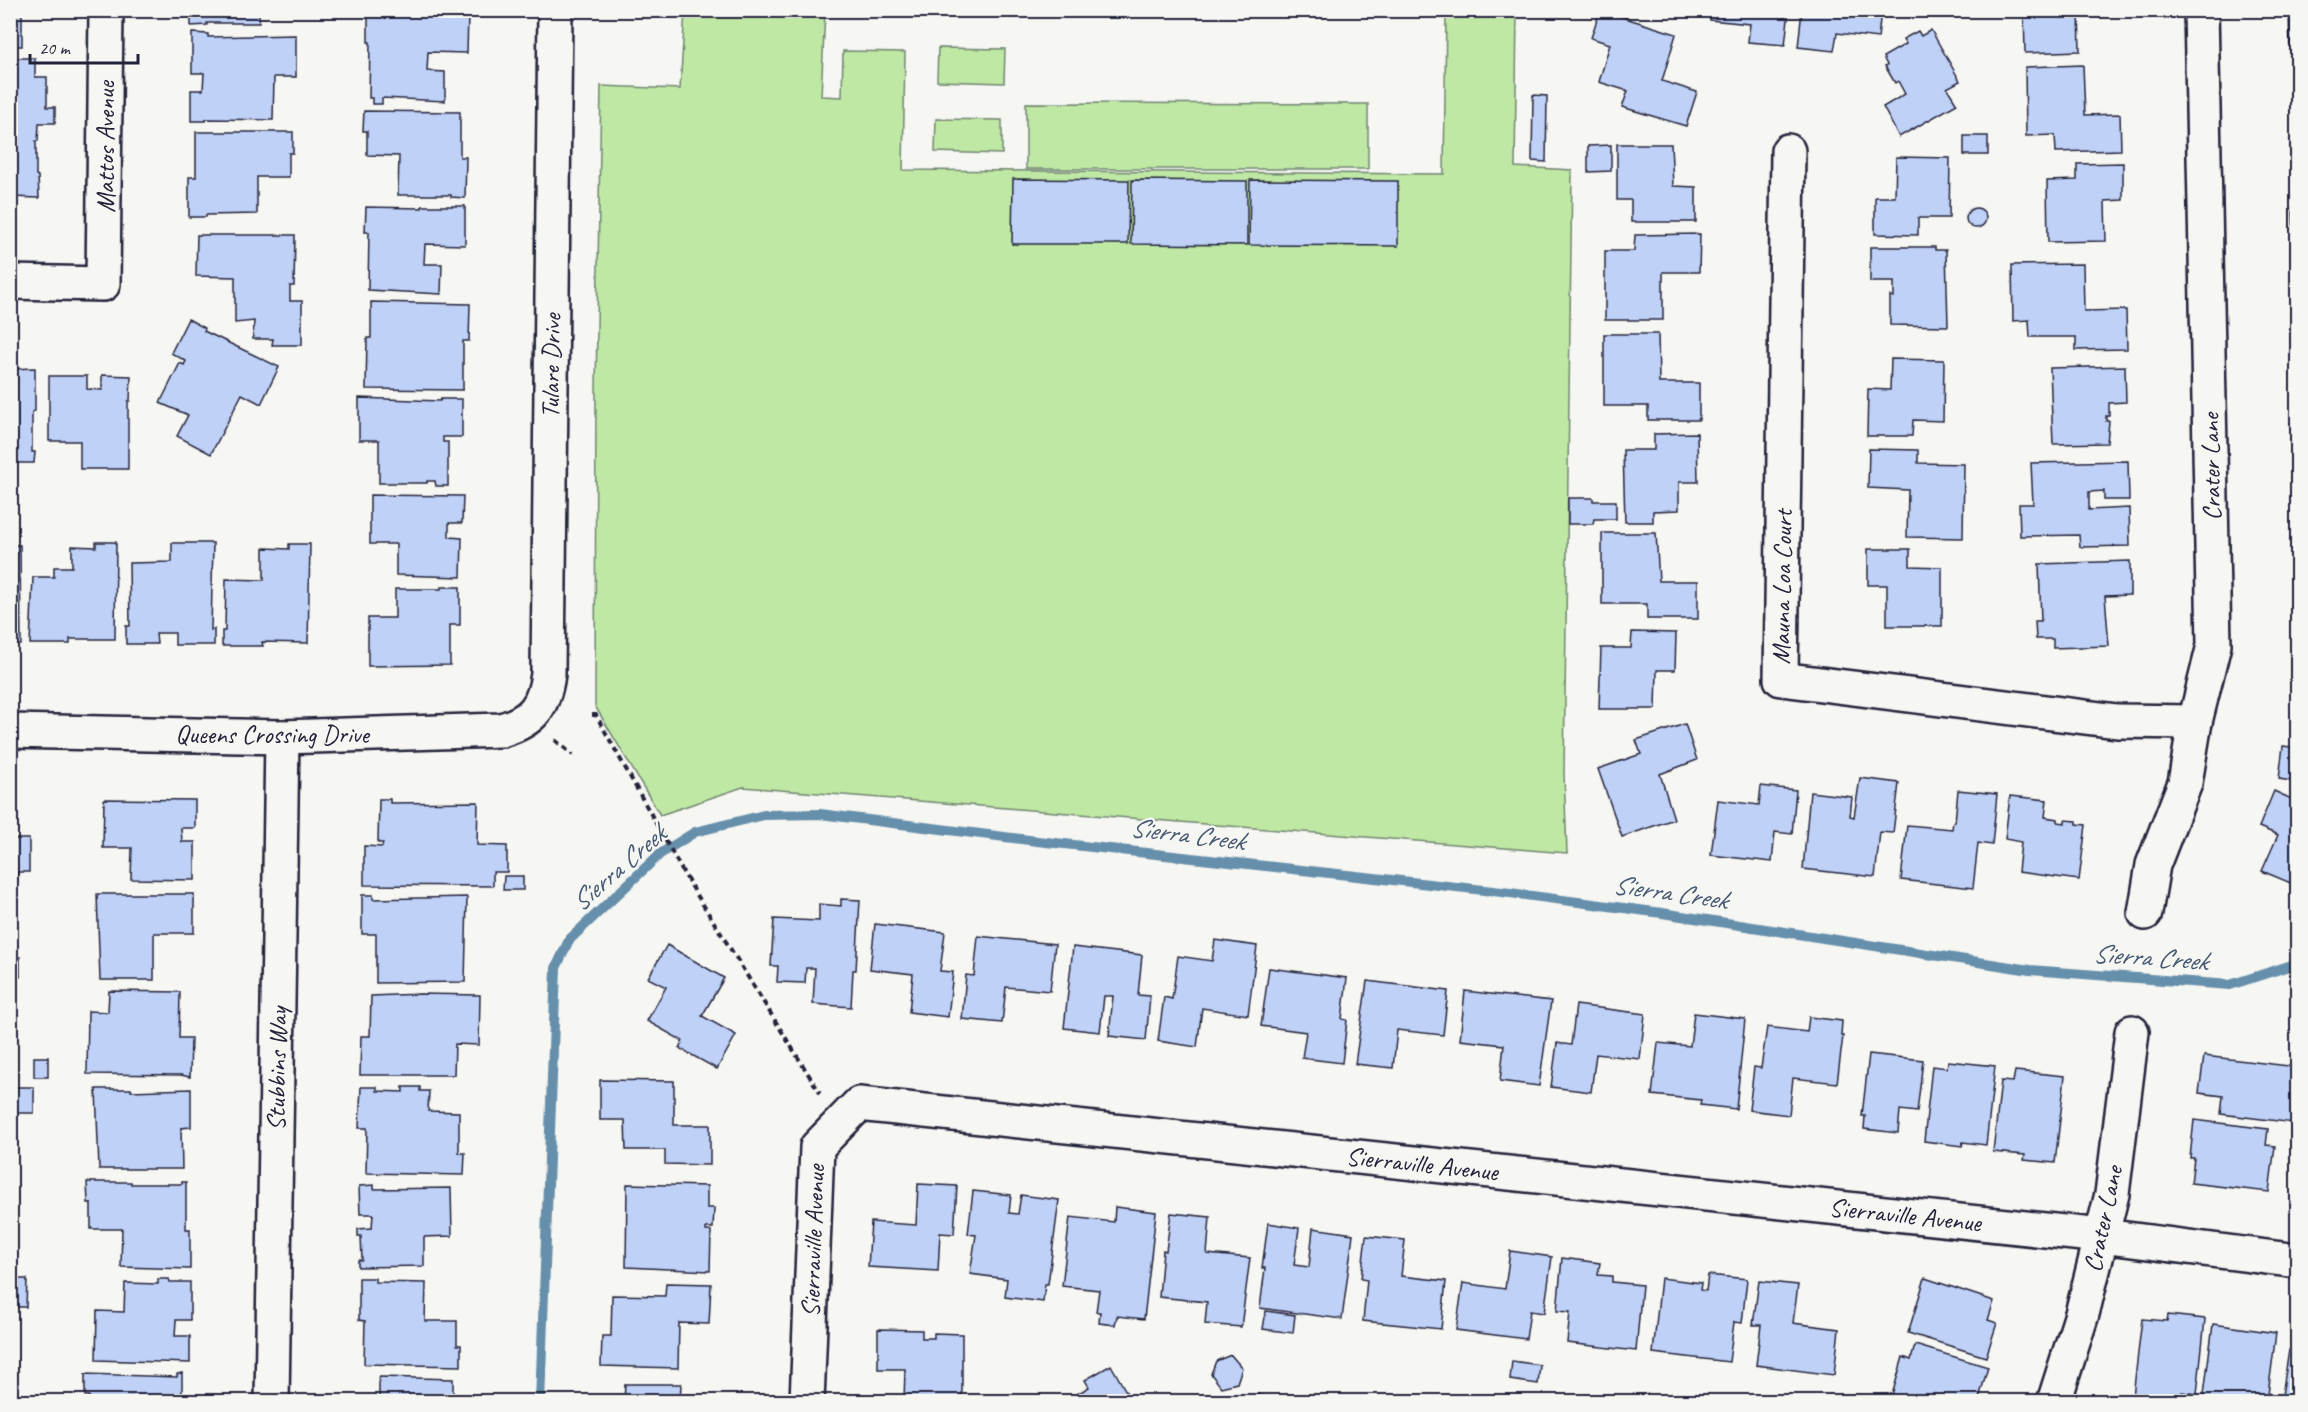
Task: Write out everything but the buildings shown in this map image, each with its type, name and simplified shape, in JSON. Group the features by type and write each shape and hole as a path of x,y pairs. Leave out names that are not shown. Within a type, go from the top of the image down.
{"street":[{"name":"Mattos Avenue","path":"10,282 104,284 106,10"},
{"name":"Tulare Drive","path":"530,717 540,705 546,690 548,674 555,10"},
{"name":"Crater Lane","path":"2145,913 2153,865 2185,783 2195,722 2214,645 2201,10"},
{"name":"Mauna Loa Court","path":"1788,151 1781,679 2117,721 2195,722"},
{"name":"Queens Crossing Drive","path":"10,731 282,737 501,730 516,726 530,717"},
{"name":"Stubbins Way","path":"272,1401 282,737"},
{"name":"Crater Lane","path":"2054,1401 2082,1314 2112,1194 2132,1032"},
{"name":"Sierraville Avenue","path":"807,1401 818,1147 859,1104 2102,1236 2298,1261"}],"path":[{"path":"592,715 596,715 684,874 839,1125"}],"green space":[{"path":"685,11 825,11 821,96 842,97 843,51 905,52 903,170 1444,174 1446,11 1517,11 1515,167 1572,170 1564,774 1567,853 743,787 660,815 595,706 596,389 601,86 680,89"},
{"path":"938,48 1005,49 1004,83 937,81"},
{"path":"1026,103 1368,104 1368,169 1026,169"},
{"path":"936,119 1002,120 1002,154 935,152"}],"waterway":[{"name":"Sierra Creek","path":"540,1402 556,968 569,940 660,854 695,832 764,815 820,814 1037,841 1502,892 1662,913 2030,970 2230,985 2298,963"}]}
